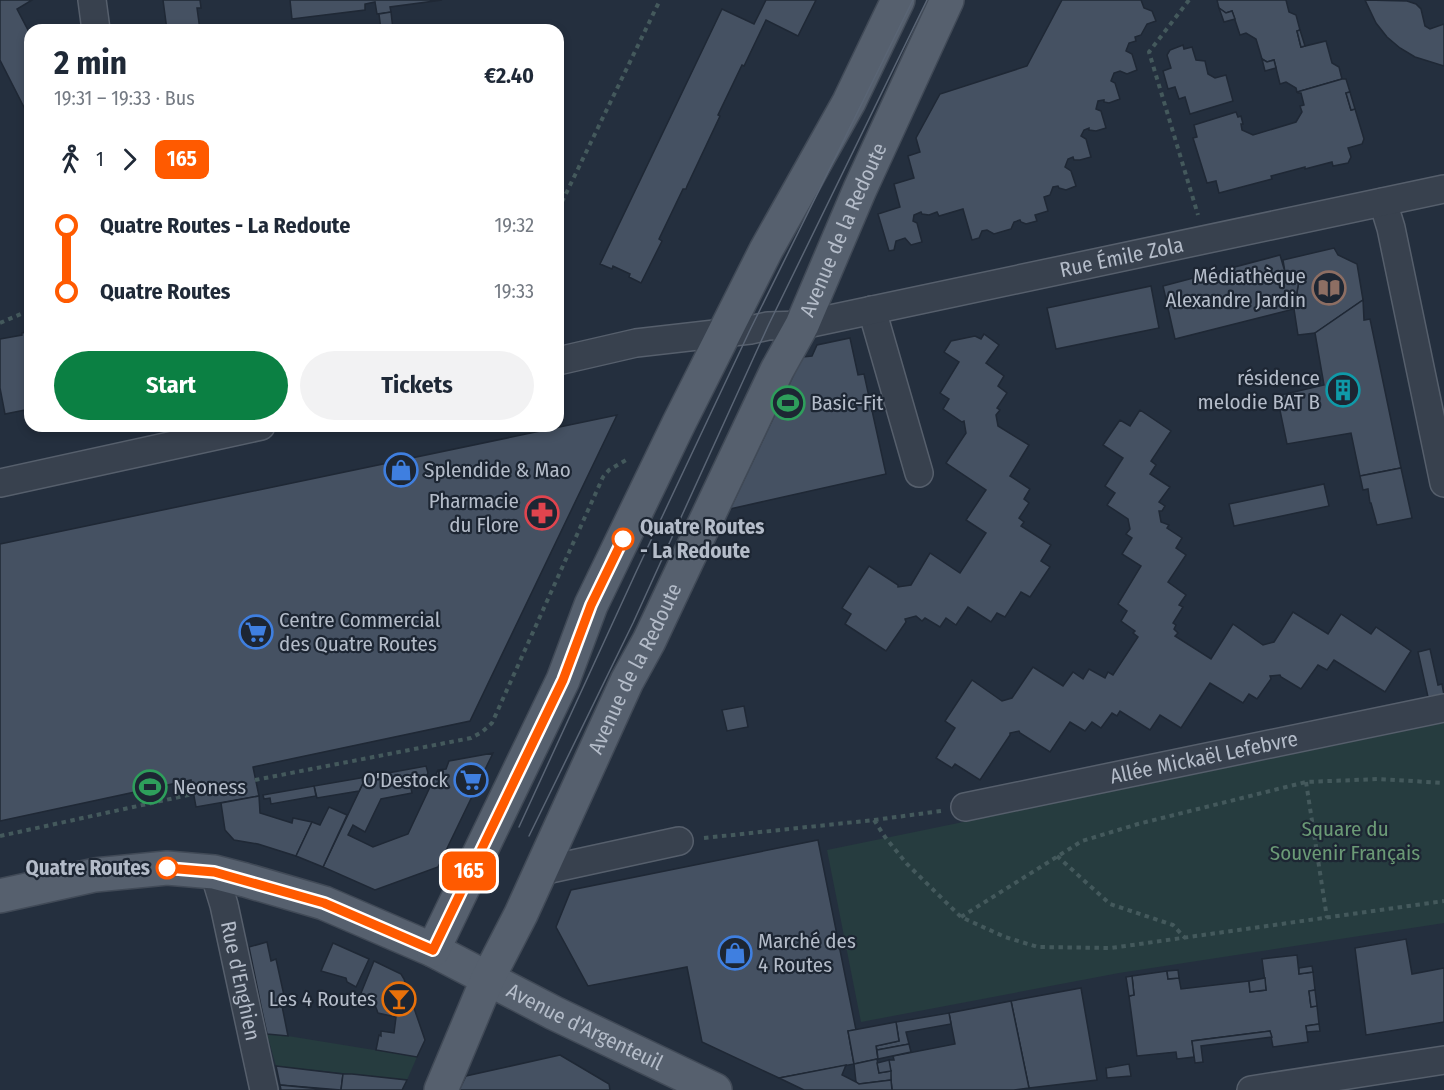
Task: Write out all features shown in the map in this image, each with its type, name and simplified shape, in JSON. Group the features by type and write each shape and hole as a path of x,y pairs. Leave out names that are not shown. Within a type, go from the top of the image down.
{"main road":[{"path":"433,950 563,680 591,605 662,457 766,250 849,102 898,0"},
{"name":"Avenue de la Redoute","path":"489,978 541,871 627,681 650,641 777,370 801,325 860,189 947,0"},
{"name":"Avenue d'Argenteuil","path":"0,896 95,875 167,868 214,872 324,903 433,950 695,1086"},
{"path":"421,1090 443,1042 489,978"},
{"path":"441,1090 489,978"}],"street":[{"path":"92,0 95,24"},
{"name":"Rue Émile Zola","path":"564,360 636,344 768,326 801,325 1444,189"},
{"path":"1383,202 1391,228 1444,483"},
{"path":"872,310 919,473"},
{"path":"0,483 156,437 204,432"},
{"name":"Allée Mickaël Lefebvre","path":"965,807 1444,708"},
{"path":"541,871 678,841"},
{"name":"Rue d'Enghien","path":"214,872 224,905 264,1090"},
{"path":"1251,1090 1444,1060"}],"path":[{"path":"564,198 660,0"},
{"path":"1189,0 1149,52 1206,239"},
{"path":"0,323 24,313"},
{"path":"255,780 471,738 482,732 492,723 603,477 623,462 637,456 662,457"},
{"path":"961,917 1082,841 1138,824 1306,782 1379,779 1444,783"},
{"path":"1306,782 1327,918"},
{"path":"0,836 194,794"},
{"path":"678,841 874,820 965,807"},
{"path":"874,820 907,864 961,917 1005,937 1038,947 1111,948 1444,901"},
{"path":"1057,856 1110,904 1173,925 1185,938"}],"green space":[{"name":"Square du Souvenir Français","path":"1444,723 1444,923 1119,973 861,1022 827,850"},
{"path":"267,1034 417,1057 407,1080 276,1066"}],"building":[{"path":"0,0 32,0 17,9 25,24 24,107 0,60"},
{"path":"163,0 200,0 201,8 197,8 199,24 166,24"},
{"path":"290,0 442,0 390,7 391,12 377,14 375,2 365,4 365,10 292,19"},
{"path":"766,0 816,0 798,36 766,20 718,115 720,116 686,189 683,189 659,239 662,241 641,283 629,277 630,274 613,266 612,269 600,264 722,9 754,24"},
{"path":"1062,0 1141,0 1144,8 1152,11 1156,21 1147,24 1141,35 1135,37 1136,41 1129,43 1126,51 1132,54 1137,70 1127,74 1120,71 1114,73 1111,81 1115,83 1120,99 1109,103 1104,100 1098,101 1096,109 1101,111 1106,128 1096,131 1089,130 1089,128 1084,130 1081,136 1086,139 1091,157 1080,160 1074,160 1073,157 1068,159 1065,167 1071,171 1076,186 1066,190 1058,186 1053,187 1050,195 1044,197 1048,211 1035,215 1037,221 1026,224 1020,220 1014,222 1011,229 994,234 987,230 982,231 979,238 972,240 963,209 939,216 937,212 929,215 921,212 914,215 913,221 917,223 922,242 911,245 905,238 896,241 894,250 889,251 878,214 900,207 894,184 914,178 908,156 920,152 916,138 940,94 1027,66"},
{"path":"1217,0 1286,0 1289,12 1296,15 1301,47 1326,41 1332,63 1339,67 1342,79 1297,92 1296,88 1286,82 1280,84 1274,60 1267,62 1262,59 1256,39 1246,33 1240,35 1232,11 1226,13 1219,8"},
{"path":"1365,0 1407,1 1416,4 1421,9 1425,26 1430,29 1444,24 1444,66 1415,57 1400,48 1376,23"},
{"path":"1219,8 1226,13 1232,11 1235,19 1224,22"},
{"path":"391,12 392,24 380,24 379,14"},
{"path":"1300,30 1305,46 1301,47 1297,31"},
{"path":"1183,45 1184,49 1192,47 1196,60 1205,61 1208,74 1215,78 1226,75 1233,101 1190,114 1185,97 1179,99 1175,87 1168,89 1163,71 1171,68 1167,55 1170,50"},
{"path":"1262,59 1267,62 1274,60 1276,68 1265,71"},
{"path":"1346,79 1350,92 1346,93 1351,110 1355,109 1364,139 1362,144 1348,148 1351,157 1348,163 1333,166 1332,162 1305,169 1305,167 1271,176 1272,179 1219,193 1216,181 1207,183 1193,138 1197,137 1194,125 1236,112 1238,117 1241,116 1242,130 1253,135 1296,122 1302,112 1300,106 1304,105 1301,93 1297,92"},
{"path":"1350,92 1355,109 1351,110 1346,93"},
{"name":"Médiathèque Alexandre Jardin","path":"1334,248 1338,255 1357,264 1363,300 1315,333 1298,335 1294,309 1300,275 1285,272 1283,260"},
{"path":"1280,255 1285,272 1300,275 1294,309 1175,339 1163,286"},
{"path":"1151,286 1159,328 1056,349 1047,308"},
{"name":"résidence melodie BAT B","path":"1363,300 1364,320 1370,319 1401,468 1360,476 1351,433 1287,444 1277,396 1324,385 1315,333"},
{"path":"24,332 24,410 5,414 0,388 0,339 22,335"},
{"path":"984,334 999,345 986,363 1004,376 998,386 1007,393 997,408 1000,410 996,415 998,426 1029,445 1010,476 1030,489 1024,499 1029,503 1019,518 1024,522 1021,526 1051,545 1041,561 1050,567 1030,597 1021,592 1005,617 997,613 991,622 968,607 956,625 946,618 940,627 925,618 922,621 916,616 905,619 906,622 886,651 845,624 851,614 842,608 869,566 898,587 911,585 930,553 960,573 986,533 966,520 986,490 946,463 966,433 964,421 962,422 943,409 949,399 940,393 959,362 944,352 951,341 975,336 981,339"},
{"path":"850,338 858,375 864,374 886,474 730,509 802,357 812,356 817,345"},
{"path":"1140,410 1171,431 1151,461 1156,465 1150,474 1170,487 1159,502 1165,506 1162,511 1159,511 1161,522 1169,525 1167,528 1182,538 1176,548 1186,555 1168,582 1186,595 1179,605 1183,607 1173,623 1178,633 1175,636 1211,659 1233,624 1263,645 1274,642 1293,612 1328,634 1341,614 1371,634 1376,627 1411,651 1385,692 1334,660 1327,670 1318,665 1301,689 1280,675 1270,676 1271,679 1257,699 1249,694 1243,703 1210,683 1181,728 1160,715 1150,730 1120,711 1117,716 1112,713 1101,728 1092,722 1085,731 1070,722 1050,752 1019,731 1010,733 980,780 955,764 952,768 936,758 955,728 945,721 972,680 1002,701 1012,698 1033,667 1063,686 1073,672 1083,679 1089,669 1105,678 1108,672 1113,675 1138,637 1133,633 1135,631 1121,621 1127,611 1118,604 1141,566 1122,554 1132,538 1126,534 1130,529 1128,519 1107,505 1115,493 1105,486 1123,458 1103,445 1120,420 1130,426"},
{"name":"Centre Commercial des Quatre Routes","path":"617,415 470,721 253,767 259,796 196,807 191,780 0,821 0,544 536,432 564,432 564,426"},
{"path":"1401,468 1412,518 1377,525 1368,489 1363,490 1360,476"},
{"path":"1324,484 1329,506 1234,526 1229,504"},
{"path":"1430,649 1438,685 1442,684 1444,695 1428,697 1418,652"},
{"path":"744,706 748,727 727,731 722,710"},
{"path":"493,753 438,867 375,890 323,867 366,777 426,766 428,773 424,782 410,784 412,793 381,799 365,832 353,825 348,835 373,847 408,834 438,770 446,769 449,761"},
{"path":"366,777 359,791 317,798 314,786"},
{"path":"314,786 316,796 271,804 270,798 264,799 263,795"},
{"path":"259,796 260,813 292,823 293,818 312,822 296,856 258,844 234,840 225,830 221,803"},
{"path":"329,807 347,815 323,867 296,856 312,822 320,825"},
{"path":"818,840 856,1030 848,1031 854,1064 779,1078 702,1042 687,967 588,986 556,927 571,890"},
{"path":"1406,939 1412,974 1444,968 1444,1022 1366,1035 1355,948"},
{"path":"267,942 271,961 276,959 285,1000 281,1001 288,1036 267,1034 249,947"},
{"path":"333,943 369,959 356,987 347,982 346,978 321,971"},
{"path":"1297,955 1299,974 1313,972 1315,990 1309,991 1311,1007 1317,1006 1319,1024 1306,1026 1308,1042 1273,1047 1270,1031 1192,1041 1194,1057 1177,1059 1176,1052 1137,1056 1129,996 1134,995 1132,976 1167,971 1168,979 1179,978 1181,989 1249,981 1250,992 1266,990 1262,959"},
{"path":"374,961 401,974 404,979 425,1040 417,1057 376,1050 381,1031 394,1033 396,1017 378,1013 375,1005 359,998"},
{"path":"1312,966 1313,972 1299,974 1299,968"},
{"path":"1178,970 1179,978 1168,979 1167,971"},
{"path":"1132,976 1134,995 1129,996 1126,977"},
{"path":"1265,978 1266,990 1250,992 1249,981"},
{"path":"1081,988 1097,1080 1029,1088 1011,1001"},
{"path":"1315,990 1317,1006 1311,1007 1309,991"},
{"path":"1011,1001 1029,1088 892,1090 889,1060 894,1060 893,1056 955,1044 949,1013"},
{"path":"949,1013 951,1024 906,1032 909,1044 877,1050 876,1046 899,1041 896,1022"},
{"path":"896,1022 899,1041 876,1046 878,1059 854,1064 848,1031"},
{"path":"1319,1024 1320,1031 1307,1032 1306,1026"},
{"path":"1270,1031 1272,1037 1201,1046 1203,1062 1195,1063 1192,1041"},
{"path":"909,1044 911,1052 878,1059 877,1050"},
{"path":"560,1055 609,1084 610,1090 459,1090 466,1076"},
{"path":"877,1059 879,1073 891,1071 891,1080 859,1084 856,1082 854,1064"},
{"path":"889,1060 891,1071 879,1073 877,1063"},
{"path":"1129,1064 1131,1076 1107,1078 1106,1068"},
{"path":"846,1065 842,1075 859,1084 891,1080 892,1090 804,1090 779,1078"},
{"path":"276,1066 343,1074 341,1090 280,1085"},
{"path":"343,1074 407,1080 402,1090 341,1090"},
{"path":"280,1085 331,1090 281,1090"}],"tram line":[{"path":"519,827 750,330 913,0"},
{"path":"529,836 633,623 768,326 927,0"}],"bus line":[{"name":"165","path":"167,868 214,872 324,903 433,950 563,680 591,605 623,539"}],"place":[{"name":"Médiathèque Alexandre Jardin","path":"1329,288"},
{"name":"résidence melodie BAT B","path":"1343,390"},
{"name":"Basic-Fit","path":"788,403"},
{"name":"Splendide & Mao","path":"401,470"},
{"name":"Pharmacie du Flore","path":"542,513"},
{"name":"Quatre Routes - La Redoute","path":"623,539"},
{"name":"Centre Commercial des Quatre Routes","path":"256,632"},
{"name":"O'Destock","path":"471,780"},
{"name":"Neoness","path":"150,787"},
{"name":"Quatre Routes","path":"167,868"},
{"name":"Marché des 4 Routes","path":"735,953"},
{"name":"Les 4 Routes","path":"399,999"}]}
